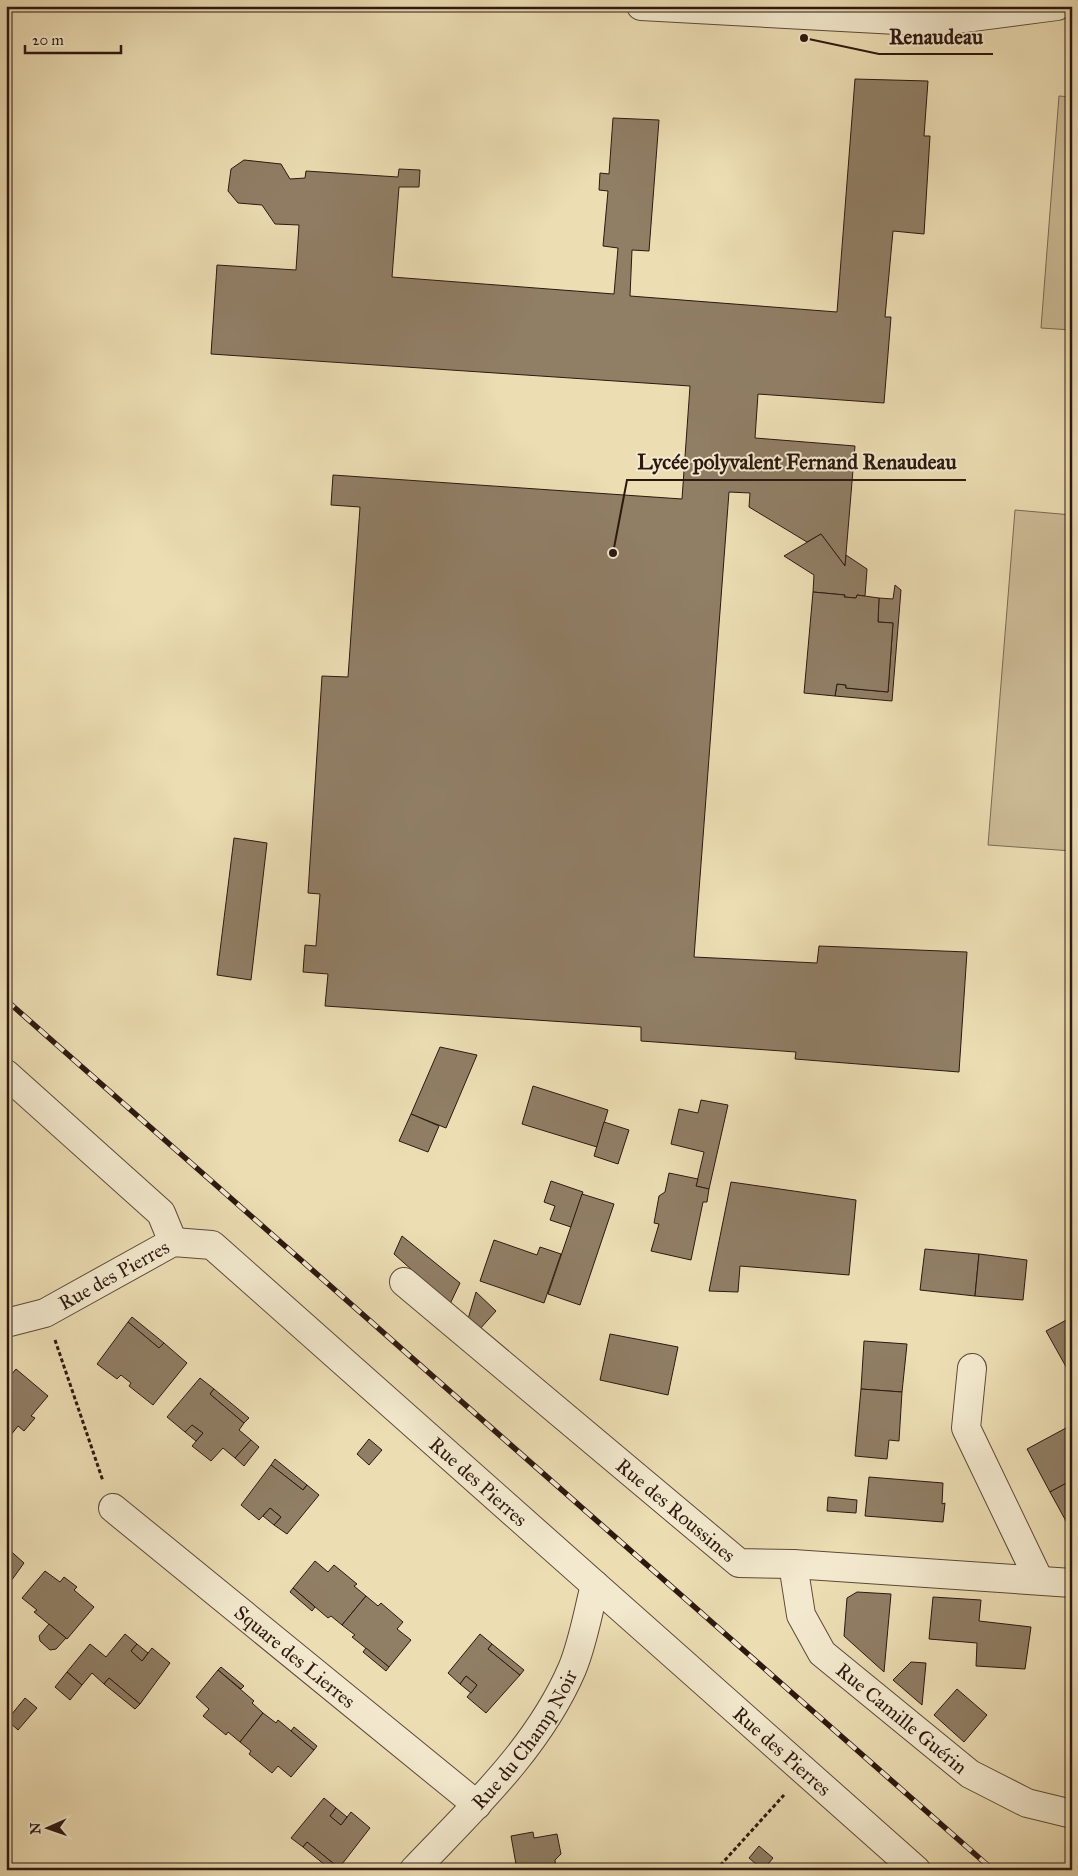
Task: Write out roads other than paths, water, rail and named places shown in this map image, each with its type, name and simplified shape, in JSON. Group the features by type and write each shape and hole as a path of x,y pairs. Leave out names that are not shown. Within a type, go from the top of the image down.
{"street":[{"path":"641,6 846,12 934,22 1057,6"},
{"path":"6,1074 161,1213 174,1242"},
{"name":"Rue des Pierres","path":"6,1324 45,1314 174,1242 212,1245 916,1870"},
{"name":"Rue des Roussines","path":"404,1282 739,1563 793,1564 1072,1583"},
{"path":"972,1368 966,1428 1038,1580"},
{"name":"Square des Lierres","path":"113,1508 477,1804"},
{"name":"Rue Camille Guérin","path":"793,1564 801,1615 822,1653 970,1774 1027,1803 1072,1814"},
{"name":"Rue du Champ Noir","path":"414,1870 477,1804 538,1730 572,1669 595,1585"}],"railway":[{"path":"6,1000 993,1870"}],"place":[{"name":"Renaudeau","path":"804,38"},
{"name":"Lycée polyvalent Fernand Renaudeau","path":"613,553"}]}
